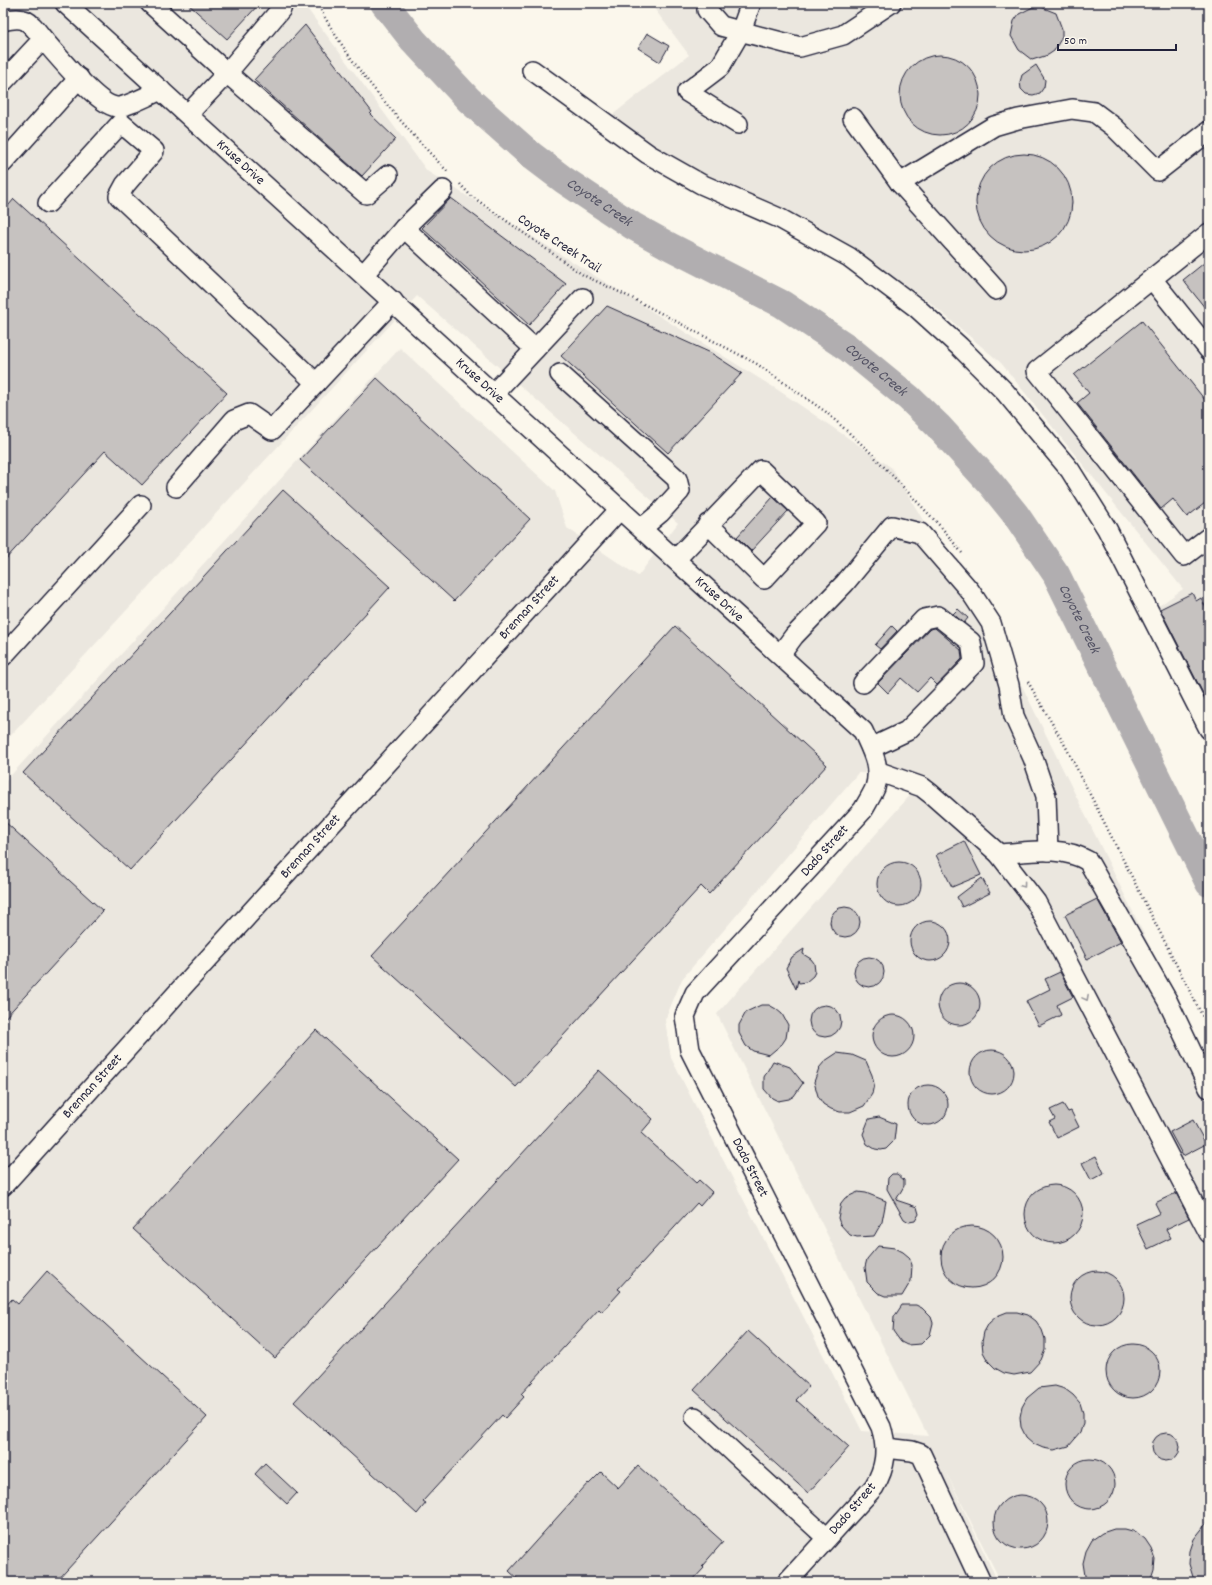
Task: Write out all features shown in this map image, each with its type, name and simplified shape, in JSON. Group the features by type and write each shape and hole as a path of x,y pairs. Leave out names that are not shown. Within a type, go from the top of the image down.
{"street":[{"name":"Kruse Drive","path":"65,3 364,274 863,731 876,760 877,771"},
{"path":"150,3 227,73 366,194 388,175"},
{"path":"188,114 227,73 281,9 283,3"},
{"path":"709,3 707,10 721,26 800,47 843,35 891,3"},
{"path":"738,124 687,92 720,67 741,31 751,3"},
{"path":"3,21 17,17 29,22 79,78 102,101 116,107 134,102 161,90"},
{"path":"3,82 43,39"},
{"path":"532,70 648,154 701,184 779,218 849,257 917,308 960,347 1005,392 1070,470 1107,529 1209,729"},
{"path":"3,163 79,78"},
{"path":"900,183 994,126 1018,119 1072,109 1094,112 1114,126 1158,172 1209,131"},
{"path":"853,118 900,183 996,290"},
{"path":"48,203 121,123 154,151 125,185 119,196 316,383"},
{"path":"364,274 404,228 443,190"},
{"path":"404,228 535,349"},
{"path":"1209,233 1037,371 1184,556 1209,537"},
{"path":"1152,279 1209,350"},
{"path":"494,393 583,298"},
{"path":"176,487 234,420 249,414 272,430 393,301"},
{"path":"560,374 677,479 680,490 660,513 642,528"},
{"path":"676,559 708,524 761,470 816,523 764,579 708,524"},
{"path":"3,656 141,505"},
{"name":"Brennan Street","path":"3,1186 197,970 620,509"},
{"path":"780,655 794,636 845,584 892,526 920,532 970,591 991,623 1009,685 1014,716 1033,758 1046,796 1048,851"},
{"path":"863,683 924,619 938,616 971,642 974,662 907,731 871,748"},
{"path":"877,771 922,787 999,854 1036,902 1209,1233"},
{"name":"Dado Street","path":"786,1582 874,1486 884,1468 886,1448 881,1427 690,1050 685,1016 695,993 863,810 875,787 877,771"},
{"path":"999,854 1063,851 1078,855 1088,861 1167,1000 1209,1088"},
{"path":"695,1417 827,1538"},
{"path":"886,1448 912,1451 921,1454 981,1582"}],"path":[{"name":"Coyote Creek Trail","path":"317,3 328,24 378,94 418,140 470,195 582,275 632,298 757,364 826,412 868,450"},
{"path":"1028,684 1067,749 1209,1029"}],"shaded area":[{"path":"3,3 303,3 427,171 778,390 892,468 1023,688 1209,1067 1209,1582 1001,1582 944,1468 998,1582 3,1582 3,784 400,348 555,491 567,528 638,576 678,523 417,296 3,744","holes":["858,773 927,776 717,1014 928,1436 862,1431 671,1058 665,1020 682,979"]},
{"path":"650,3 1209,3 1209,713 1156,608 1183,589 1001,363 928,301 853,249 784,210 709,176 663,152 611,116 689,55"}],"building":[{"path":"187,3 260,3 227,39"},
{"path":"1033,7 1041,7 1056,13 1062,29 1062,37 1054,51 1048,55 1032,60 1019,50 1011,36 1014,21 1019,14"},
{"path":"305,25 372,112 370,114 396,139 362,176 254,80"},
{"path":"647,33 669,46 660,62 638,48"},
{"path":"940,55 955,58 968,67 977,80 980,95 977,110 968,123 955,132 940,135 925,132 912,123 903,110 900,95 903,80 912,67 925,58"},
{"path":"1036,65 1045,80 1044,87 1040,93 1033,95 1026,94 1021,89 1020,82 1022,75"},
{"path":"1024,154 1042,158 1058,168 1068,184 1072,202 1068,220 1058,236 1042,246 1024,250 1006,246 990,236 980,220 976,202 980,184 990,168 1006,158"},
{"path":"451,198 566,284 529,325 422,228"},
{"path":"14,199 227,393 142,485 105,451 3,562 3,212"},
{"path":"1209,259 1209,313 1183,280"},
{"path":"607,306 711,353 742,373 668,453 561,356"},
{"path":"1142,321 1209,405 1209,500 1187,517 1173,499 1161,509 1077,403 1089,393 1074,375"},
{"path":"377,378 530,519 454,601 300,460"},
{"path":"283,490 390,587 130,870 23,773"},
{"path":"773,497 788,511 751,551 737,537"},
{"path":"1192,593 1196,601 1201,598 1209,614 1209,705 1160,609"},
{"path":"958,609 968,618 964,623 953,614"},
{"path":"675,626 827,765 709,894 701,886 516,1087 372,956"},
{"path":"892,626 897,631 880,649 875,645"},
{"path":"935,628 961,650 962,659 937,685 930,678 917,692 901,678 888,693 878,683 930,629"},
{"path":"3,820 103,911 3,1020"},
{"path":"964,841 981,875 952,887 936,855"},
{"path":"895,862 903,862 908,863 915,868 920,875 920,893 915,900 908,905 895,906 887,903 880,896 877,888 877,880 880,872 887,865"},
{"path":"982,878 990,893 962,907 957,897"},
{"path":"1097,899 1121,942 1087,959 1065,915"},
{"path":"845,907 856,911 860,922 856,933 845,937 834,933 830,922 834,911"},
{"path":"926,921 934,921 941,924 947,930 950,941 947,952 941,958 934,961 926,961 919,958 913,952 910,945 910,937 913,930 919,924"},
{"path":"804,949 803,954 814,963 815,972 806,982 799,983 798,980 796,989 786,968 792,957"},
{"path":"869,957 880,961 884,972 880,983 869,987 858,983 854,972 858,961"},
{"path":"1060,972 1073,997 1057,1005 1061,1015 1039,1026 1026,1001 1050,989 1045,979"},
{"path":"959,983 974,989 980,1004 974,1019 959,1025 944,1019 938,1004 944,989"},
{"path":"761,1005 769,1005 776,1009 782,1014 788,1025 786,1038 782,1044 769,1055 753,1051 746,1046 739,1033 739,1025 746,1012"},
{"path":"825,1005 831,1006 838,1012 841,1021 840,1027 834,1034 825,1037 819,1036 812,1030 809,1021 810,1015 816,1008"},
{"path":"889,1015 897,1015 908,1021 914,1032 914,1040 908,1051 897,1057 889,1057 878,1051 872,1040 872,1032 878,1021"},
{"path":"316,1030 458,1159 275,1358 133,1229"},
{"path":"988,1050 996,1050 1001,1051 1008,1056 1013,1063 1013,1081 1008,1088 1001,1093 988,1094 980,1091 973,1084 970,1076 970,1068 973,1060 980,1053"},
{"path":"837,1053 852,1055 866,1061 874,1084 872,1094 864,1106 850,1112 840,1112 823,1104 818,1096 814,1082 819,1068 825,1061"},
{"path":"773,1061 790,1067 803,1083 794,1096 789,1099 778,1101 772,1098 764,1089 764,1077"},
{"path":"599,1070 653,1119 641,1133 696,1183 699,1180 712,1192 700,1206 697,1203 618,1289 621,1291 602,1312 599,1309 521,1394 524,1397 505,1418 502,1415 423,1501 426,1503 417,1514 294,1402"},
{"path":"924,1085 932,1085 939,1088 945,1094 948,1105 945,1116 939,1122 932,1125 924,1125 917,1122 911,1116 908,1109 908,1101 911,1094 917,1088"},
{"path":"1063,1104 1068,1112 1071,1111 1079,1127 1057,1138 1049,1122 1055,1119 1050,1110"},
{"path":"879,1117 896,1124 894,1141 886,1149 881,1150 875,1149 867,1144 863,1134 869,1119"},
{"path":"1193,1120 1206,1144 1183,1156 1170,1132"},
{"path":"1096,1156 1104,1173 1091,1180 1082,1163"},
{"path":"892,1174 897,1174 904,1180 904,1186 896,1200 917,1207 919,1214 915,1221 909,1222 904,1219 887,1189 888,1178"},
{"path":"1054,1185 1065,1187 1078,1198 1081,1203 1083,1214 1081,1225 1070,1238 1065,1241 1054,1243 1043,1241 1030,1230 1027,1225 1025,1214 1027,1203 1038,1190 1043,1187"},
{"path":"858,1192 866,1193 886,1201 882,1222 874,1236 857,1237 850,1235 840,1224 838,1218 841,1203 845,1198"},
{"path":"1176,1193 1189,1218 1166,1229 1171,1238 1148,1249 1136,1224 1160,1213 1155,1203"},
{"path":"966,1226 978,1226 994,1235 1001,1245 1003,1257 1001,1269 994,1279 978,1288 966,1288 955,1283 946,1274 941,1263 941,1251 946,1240 955,1231"},
{"path":"878,1246 895,1248 909,1257 912,1265 911,1281 902,1296 885,1296 878,1293 867,1282 865,1267 867,1259"},
{"path":"47,1271 207,1417 56,1582 3,1582 3,1309 12,1299 18,1304"},
{"path":"1097,1271 1107,1273 1116,1279 1122,1288 1124,1298 1122,1308 1116,1317 1107,1323 1097,1325 1087,1323 1078,1317 1072,1308 1070,1298 1072,1288 1078,1279 1087,1273"},
{"path":"902,1305 916,1305 922,1308 931,1317 933,1323 930,1335 921,1344 907,1345 901,1342 893,1331 894,1317"},
{"path":"1007,1312 1017,1312 1028,1315 1036,1321 1042,1330 1045,1339 1045,1350 1041,1360 1030,1372 1014,1375 1004,1373 995,1368 988,1361 983,1352 982,1342 984,1332 989,1323 997,1316"},
{"path":"748,1331 809,1386 796,1400 849,1447 808,1493 694,1390"},
{"path":"1133,1344 1143,1346 1152,1352 1158,1361 1160,1371 1158,1381 1152,1390 1143,1396 1133,1398 1123,1396 1114,1390 1108,1381 1106,1371 1108,1361 1114,1352 1123,1346"},
{"path":"1055,1386 1065,1389 1080,1403 1083,1413 1083,1423 1080,1433 1069,1446 1054,1450 1043,1448 1034,1444 1026,1437 1021,1427 1020,1417 1022,1407 1027,1398 1039,1388"},
{"path":"1166,1433 1176,1437 1180,1447 1176,1457 1166,1461 1156,1457 1152,1447 1156,1437"},
{"path":"1090,1459 1099,1461 1110,1470 1115,1484 1113,1493 1104,1504 1090,1509 1081,1507 1070,1498 1065,1484 1067,1475 1076,1464"},
{"path":"265,1463 297,1493 287,1504 255,1474"},
{"path":"638,1466 723,1542 702,1566 704,1568 691,1582 521,1582 509,1571 588,1483 589,1484 601,1472 618,1488"},
{"path":"1021,1495 1031,1497 1040,1503 1046,1512 1048,1522 1046,1532 1040,1541 1031,1547 1021,1549 1011,1547 1002,1541 996,1532 994,1522 996,1512 1002,1503 1011,1497"},
{"path":"1209,1520 1209,1582 1197,1582 1193,1577 1189,1564 1190,1551 1194,1539"},
{"path":"1114,1529 1125,1529 1136,1532 1145,1539 1151,1548 1155,1559 1154,1570 1150,1582 1086,1582 1083,1563 1086,1551 1092,1540 1102,1533"}],"waterway":[{"name":"Coyote Creek","path":"384,3 413,40 469,100 531,155 564,180 633,226 782,304 848,348 909,398 938,426 991,484 1016,515 1056,574 1209,883"}]}
